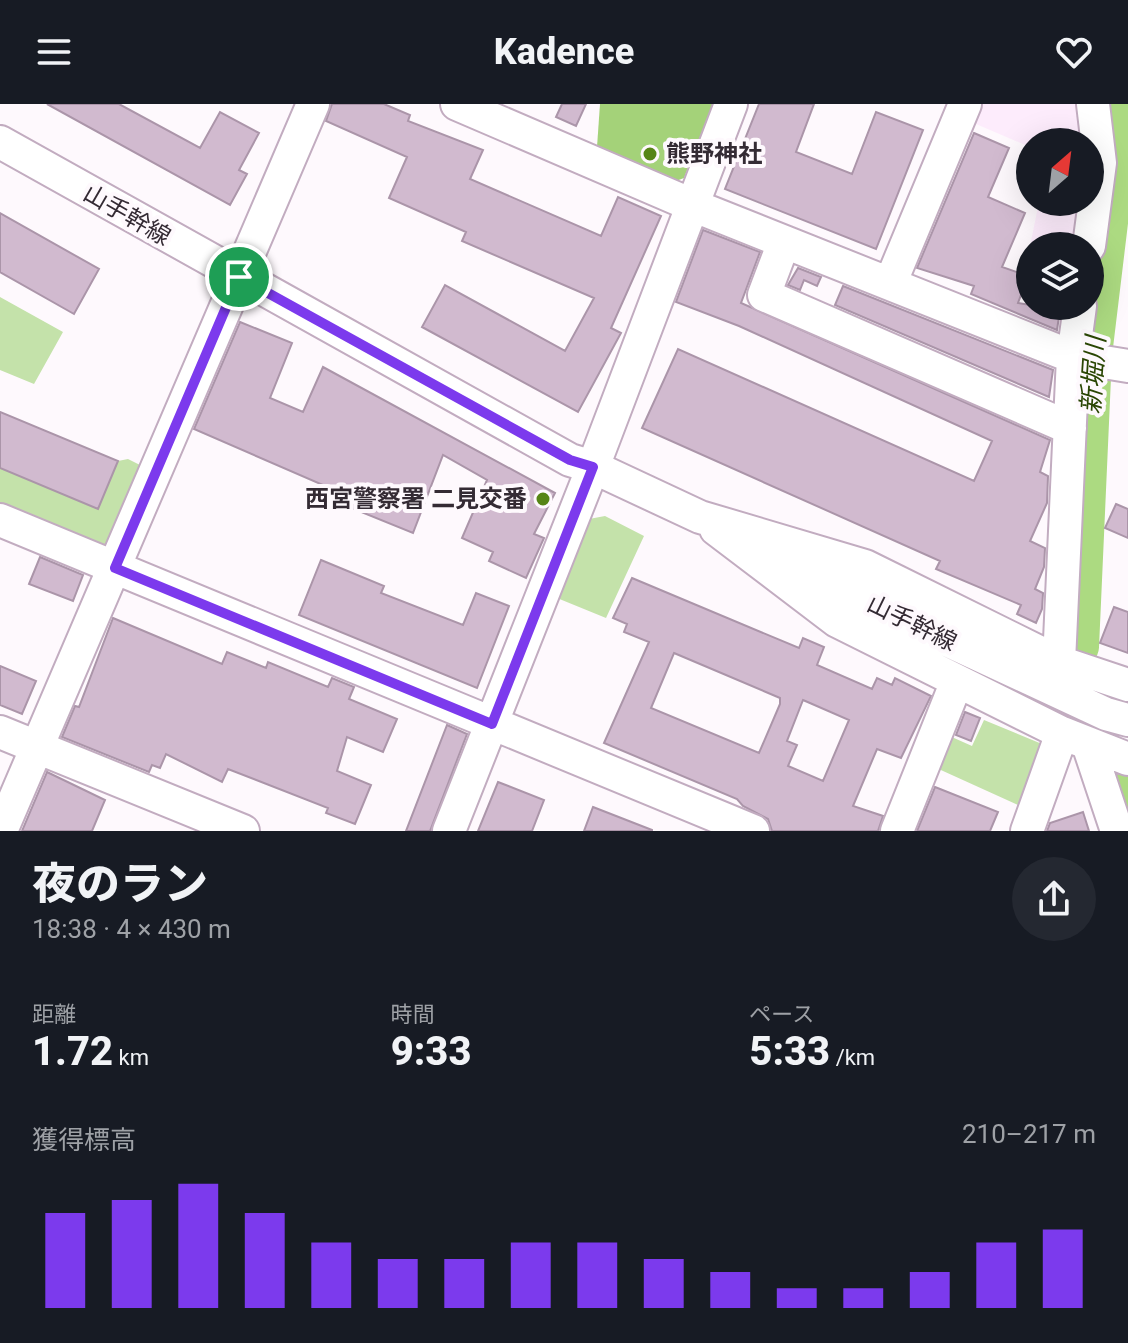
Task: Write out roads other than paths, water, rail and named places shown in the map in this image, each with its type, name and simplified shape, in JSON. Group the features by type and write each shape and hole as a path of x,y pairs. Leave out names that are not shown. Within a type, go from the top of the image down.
{"street":[{"path":"1,831 313,104"},
{"path":"457,104 784,242 1097,361"},
{"path":"449,831 593,467 731,104"},
{"path":"890,284 965,104"},
{"path":"1091,232 1100,163 1093,104"},
{"name":"山手幹線","path":"0,142 570,460 593,467 700,517 921,628 1106,714 1128,720"},
{"path":"784,242 764,295 1070,428"},
{"path":"1059,662 1070,428 1097,361 1084,320"},
{"path":"700,517 865,566 1059,662 1128,685"},
{"path":"700,517 837,621 1075,739 1128,759"},
{"path":"0,520 753,831"},
{"path":"897,831 957,681"},
{"path":"0,732 243,831"},
{"path":"1027,831 1075,739"},
{"path":"1075,739 1117,831"}],"waterway":[{"name":"新堀川","path":"1080,647 1093,355 1114,181 1110,104"},
{"name":"新堀川","path":"1117,778 1128,810"}],"place":[{"name":"熊野神社","path":"650,154"},
{"name":"西宮警察署 二見交番","path":"543,499"}]}
